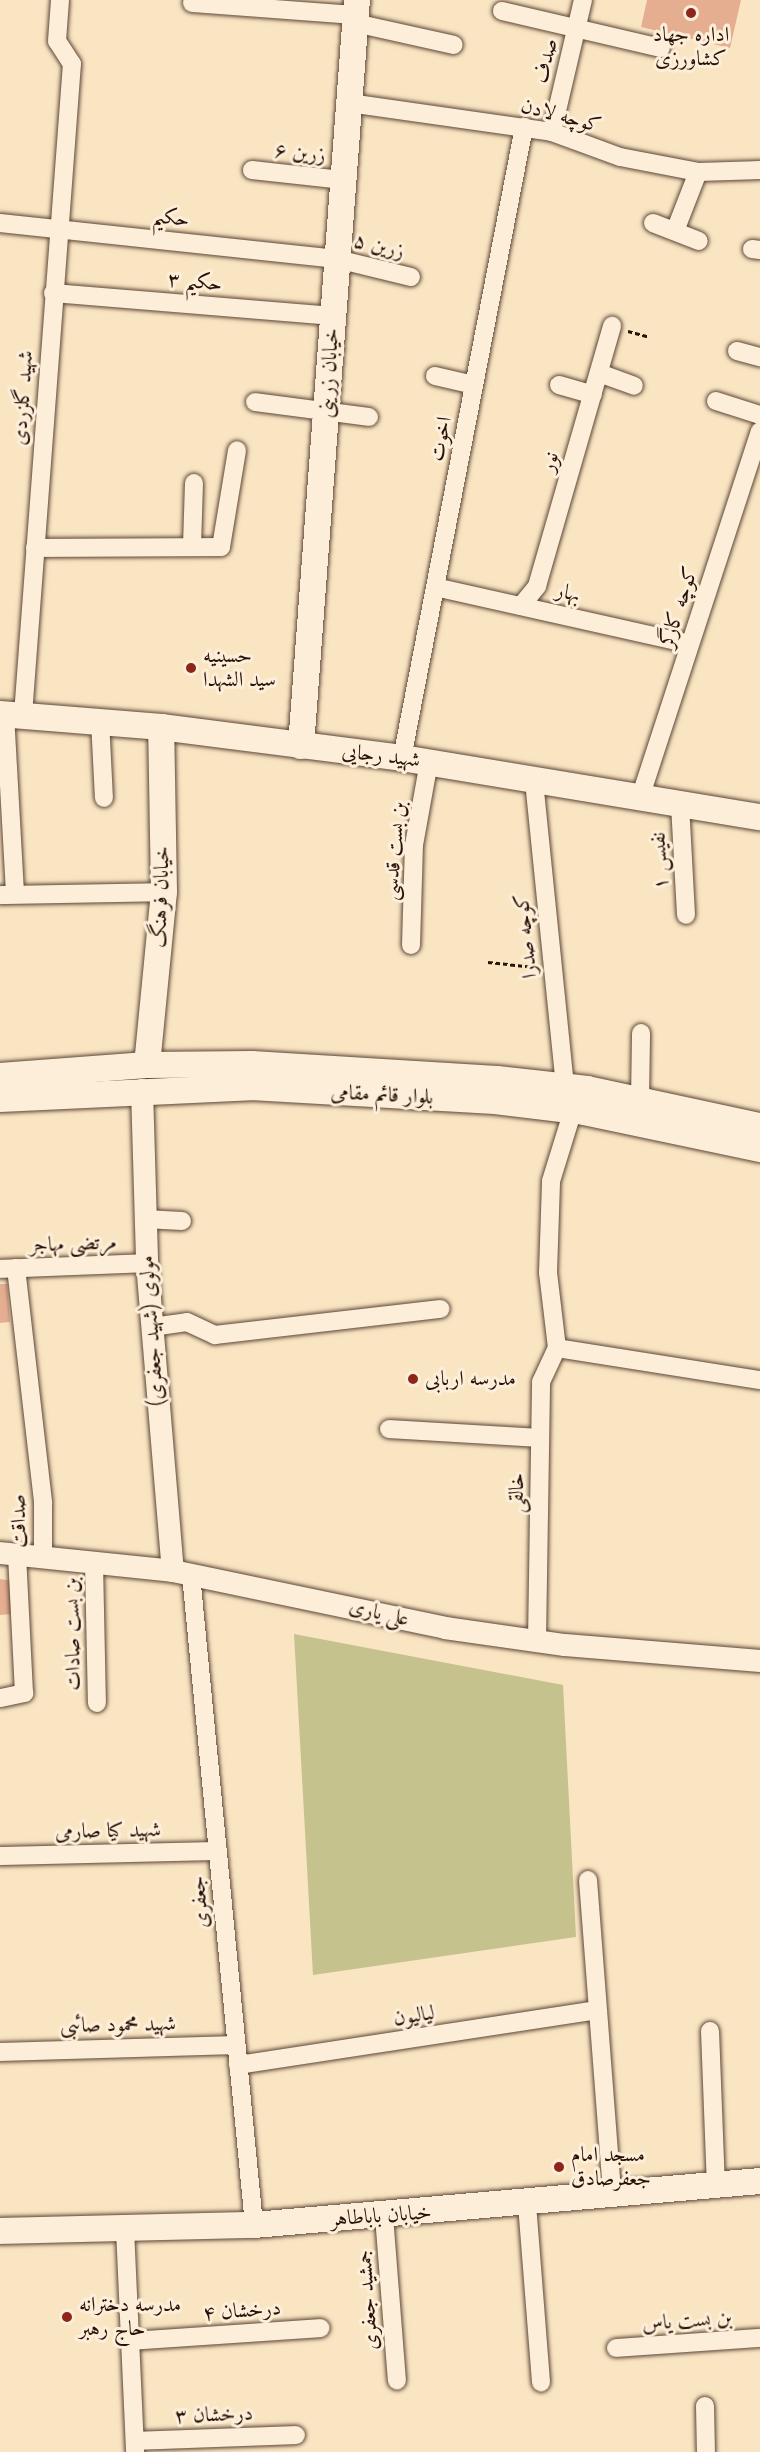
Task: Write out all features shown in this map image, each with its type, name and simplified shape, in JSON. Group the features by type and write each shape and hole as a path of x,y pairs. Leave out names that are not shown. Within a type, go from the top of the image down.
{"main road":[{"name":"خیابان زرینی","path":"301,746 356,13"},
{"name":"شهید رجایی","path":"9,714 100,720 402,758 760,817"},
{"name":"خیابان فرهنگ","path":"145,1078 164,892 161,727"},
{"name":"بلوار قائم مقامی","path":"0,1076 145,1078 251,1087 640,1100 675,1118 760,1149"},
{"name":"بلوار قائم مقامی","path":"0,1099 145,1078"},
{"name":"بلوار قائم مقامی","path":"569,1099 675,1118 760,1126"},
{"name":"خیابان باباطاهر","path":"0,2231 254,2225 527,2204 760,2181"}],"street":[{"name":"شهید گلزردی","path":"7,894 9,714 35,548 72,64 57,41 60,0"},
{"name":"صدف","path":"552,132 583,0"},
{"path":"192,3 356,13 453,45"},
{"path":"502,11 577,26 661,48"},
{"name":"کوچه لادن","path":"349,103 552,132 620,157 698,172 760,170"},
{"name":"اخوت","path":"402,758 524,127"},
{"name":"زرین ۶","path":"252,170 343,180"},
{"path":"675,231 698,172"},
{"name":"حکیم","path":"0,223 337,259"},
{"path":"653,223 699,241"},
{"name":"زرین ۵","path":"337,259 411,277"},
{"name":"حکیم ۳","path":"53,293 333,315"},
{"name":"نور","path":"520,606 537,586 612,326"},
{"path":"737,351 760,357"},
{"path":"599,373 634,386"},
{"path":"435,376 474,386"},
{"path":"559,385 593,395"},
{"path":"716,401 760,415"},
{"path":"255,402 326,409 369,417"},
{"name":"کوچه کارگر","path":"640,798 760,431"},
{"path":"35,548 221,547 237,450"},
{"path":"192,546 194,483"},
{"name":"بهار","path":"435,586 690,644"},
{"path":"100,720 104,798"},
{"name":"بن بست قدسی","path":"411,945 414,845 429,762"},
{"name":"کوچه صدرا","path":"534,780 552,968 569,1099"},
{"name":"نفیس ‍۱","path":"680,804 686,915"},
{"path":"7,894 164,892"},
{"path":"640,1100 641,1033"},
{"name":"مولوی (شهید جعفری)","path":"145,1078 147,1263 152,1328 182,1573"},
{"path":"569,1099 550,1181 548,1273 557,1348 760,1380"},
{"path":"145,1220 182,1221"},
{"name":"مرتضی مهاجر","path":"8,1269 147,1263"},
{"name":"صداقت","path":"8,1269 43,1503 43,1558"},
{"path":"152,1328 187,1322 214,1335 441,1309"},
{"name":"خالقی","path":"537,1641 541,1382 557,1348"},
{"path":"389,1429 540,1438"},
{"path":"1,1698 24,1693 8,1554"},
{"name":"علی یاری","path":"8,1554 182,1573 445,1628 537,1641 712,1660 760,1660"},
{"name":"بن بست صادات","path":"94,1563 97,1703"},
{"name":"جعفری","path":"182,1573 218,1851 254,2225"},
{"name":"شهید کیا صارمی","path":"0,1856 218,1851"},
{"path":"588,1880 612,2194"},
{"name":"لیالیون","path":"238,2065 597,2010"},
{"path":"710,2031 716,2186"},
{"name":"شهید محمود صائبی","path":"0,2052 236,2045"},
{"path":"527,2204 541,2382"},
{"name":"جمشید جعفری","path":"384,2216 397,2380"},
{"path":"125,2229 135,2446"},
{"name":"درخشان ۴","path":"130,2341 321,2328"},
{"name":"بن بست یاس","path":"616,2348 760,2338"},
{"path":"705,2406 706,2452"},
{"name":"درخشان ۳","path":"135,2446 296,2435"}],"path":[{"path":"488,962 552,968"}],"shaded area":[{"path":"294,1634 563,1685 576,1937 313,1975"}],"building":[{"name":"اداره جهاد کشاورزی","path":"647,0 741,0 730,48 641,27"},
{"path":"0,1284 7,1284 10,1322 0,1323"},
{"path":"0,1579 12,1581 12,1614 0,1615"}],"place":[{"name":"اداره جهاد کشاورزی","path":"691,13"},
{"name":"حسینیه سید الشهدا","path":"191,668"},
{"name":"مدرسه اربابی","path":"413,1379"},
{"name":"مسجد امام جعفرصادق","path":"559,2167"},
{"name":"مدرسه دخترانه حاج رهبر","path":"67,2317"}]}
